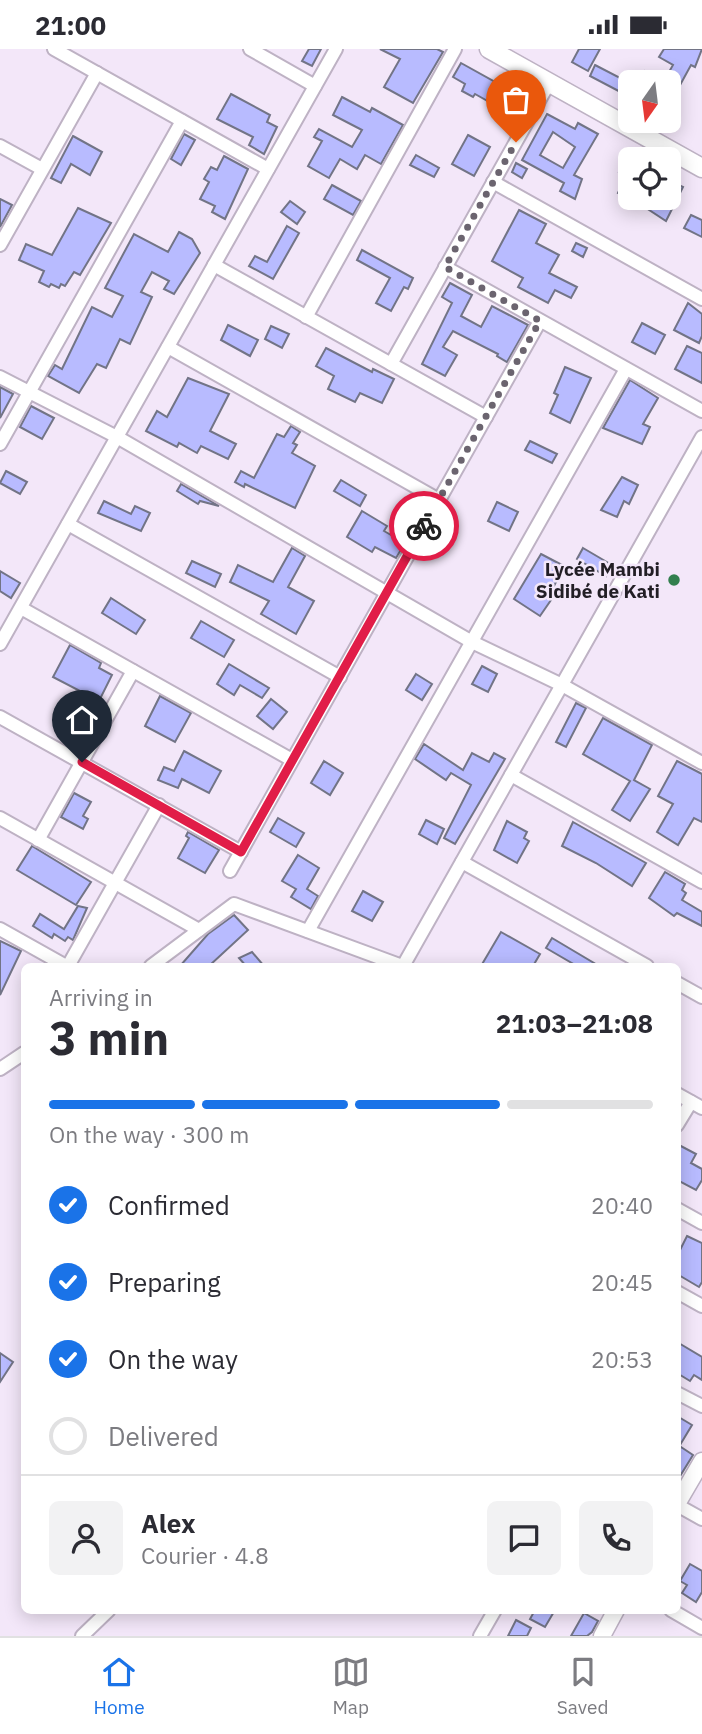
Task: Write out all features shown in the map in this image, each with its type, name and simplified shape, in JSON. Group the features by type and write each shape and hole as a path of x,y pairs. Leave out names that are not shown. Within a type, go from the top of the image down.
{"main road":[{"path":"489,49 702,168"}],"street":[{"path":"54,49 268,169"},
{"path":"250,49 315,86"},
{"path":"0,644 336,49"},
{"path":"306,317 455,49"},
{"path":"0,245 97,73"},
{"path":"391,364 549,83"},
{"path":"0,444 182,121"},
{"path":"0,145 42,169"},
{"path":"493,182 702,299"},
{"path":"214,265 486,417"},
{"path":"445,267 702,411"},
{"path":"230,871 540,321"},
{"path":"167,347 439,500"},
{"path":"308,931 626,369"},
{"path":"0,377 117,437 472,642 561,685 702,763"},
{"path":"405,963 702,437"},
{"path":"68,524 340,677"},
{"path":"20,608 292,760"},
{"path":"38,840 133,671"},
{"path":"0,717 241,852"},
{"path":"511,775 702,882"},
{"path":"69,963 159,806"},
{"path":"0,818 199,930"},
{"path":"462,862 642,963"},
{"path":"155,963 233,904 395,963"},
{"path":"0,929 62,963"},
{"path":"681,985 702,997"},
{"path":"0,1069 21,1055"},
{"path":"681,1121 696,1105"},
{"path":"681,1211 702,1223"},
{"path":"681,1294 702,1306"},
{"path":"681,1394 702,1406"},
{"path":"681,1497 702,1461"},
{"path":"681,1506 702,1519"},
{"path":"82,1636 105,1614"},
{"path":"480,1636 493,1614"},
{"path":"602,1636 615,1614"},
{"path":"678,1614 702,1628"}],"building":[{"path":"309,49 321,49 312,66 302,61"},
{"path":"380,49 437,49 443,52 413,103 384,87 400,59"},
{"path":"579,49 600,49 588,71 572,62"},
{"path":"664,49 702,49 695,67 691,65 681,83 681,70 670,70 673,65 659,57"},
{"path":"461,63 495,82 493,86 526,104 518,118 475,94 473,97 462,91 465,84 453,77"},
{"path":"595,65 618,77 618,91 590,76"},
{"path":"231,94 270,115 267,122 277,127 264,154 249,145 253,137 217,119"},
{"path":"342,97 370,112 372,108 403,125 381,164 365,155 357,169 340,159 329,178 308,166 322,141 314,137 319,129 352,147 362,130 333,115"},
{"path":"547,114 575,129 578,123 598,134 574,175 582,179 575,199 560,191 564,183 522,160","holes":["553,132 575,147 563,168 540,155"]},
{"path":"184,134 195,140 181,165 171,159"},
{"path":"468,135 490,147 474,176 452,164"},
{"path":"73,136 102,152 90,175 71,164 61,183 51,178"},
{"path":"416,155 439,168 434,177 410,165"},
{"path":"224,156 248,169 225,219 212,212 215,206 200,199 209,182 204,179 211,167 217,170"},
{"path":"516,163 527,169 522,178 512,172"},
{"path":"332,185 361,201 353,215 324,199"},
{"path":"0,199 12,205 0,227"},
{"path":"290,201 305,212 297,224 281,212"},
{"path":"78,208 111,223 80,275 74,272 65,286 61,284 59,288 51,284 49,287 39,282 44,271 19,260 26,244 52,255"},
{"path":"519,210 546,224 536,243 559,255 549,273 577,287 571,298 555,290 548,303 518,287 523,278 492,261"},
{"path":"649,210 672,210 666,221"},
{"path":"691,215 702,220 702,237 684,228"},
{"path":"287,226 299,233 273,279 249,266 255,256 267,262"},
{"path":"179,232 192,239 200,253 174,294 164,289 169,281 152,272 141,292 152,297 130,344 120,339 106,368 97,364 79,393 48,376 55,365 62,369 92,307 112,317 123,296 105,288 134,234 168,252"},
{"path":"576,243 587,248 583,257 572,251"},
{"path":"362,250 413,278 408,289 404,287 391,311 376,303 390,278 357,260"},
{"path":"450,283 472,295 461,316 481,327 492,306 528,325 507,362 497,356 498,354 453,331 443,347 457,355 445,376 422,364 452,303 442,297"},
{"path":"688,303 702,314 702,336 699,343 674,330"},
{"path":"642,323 665,335 655,354 632,342"},
{"path":"228,325 258,340 250,356 221,340"},
{"path":"271,326 289,334 282,348 265,339"},
{"path":"687,346 702,353 702,383 675,369"},
{"path":"326,348 372,372 373,369 394,379 382,403 360,393 355,402 328,389 334,376 316,366"},
{"path":"565,367 591,378 570,423 550,413 558,395 554,393"},
{"path":"188,378 229,394 210,431 236,444 228,459 201,446 197,453 179,443 177,447 146,431 157,411 167,417"},
{"path":"630,380 658,398 643,424 650,427 642,444 603,428"},
{"path":"0,387 13,394 0,418"},
{"path":"31,406 54,418 42,439 20,427"},
{"path":"291,426 300,432 293,443 297,445 292,453 315,466 295,508 245,484 244,487 235,482 241,471 254,478 277,434 284,437"},
{"path":"530,441 557,454 552,463 525,450"},
{"path":"6,471 27,482 20,494 0,483"},
{"path":"622,477 638,485 629,504 624,501 617,517 601,510"},
{"path":"341,480 366,495 360,506 334,491"},
{"path":"181,484 219,506 200,501 198,504 177,491"},
{"path":"104,501 131,514 135,506 150,513 141,531 98,513"},
{"path":"497,502 518,512 509,531 488,521"},
{"path":"362,511 387,526 384,531 405,543 396,558 375,547 372,552 347,537"},
{"path":"292,548 305,556 288,587 314,601 296,634 261,614 269,601 230,582 238,565 273,582"},
{"path":"583,548 612,565 606,576 577,559"},
{"path":"541,554 564,566 548,598 551,600 540,616 514,599"},
{"path":"192,561 221,574 215,587 186,573"},
{"path":"0,571 20,583 11,598 0,591"},
{"path":"111,598 145,620 136,634 102,613"},
{"path":"201,621 234,640 224,657 191,638"},
{"path":"70,645 101,663 99,668 112,675 99,701 53,677"},
{"path":"229,664 269,688 262,698 240,685 234,695 217,684"},
{"path":"482,666 497,674 488,692 472,684"},
{"path":"416,674 432,684 422,700 406,690"},
{"path":"160,696 191,713 175,742 145,726"},
{"path":"271,699 287,712 273,729 257,716"},
{"path":"576,703 586,708 566,747 556,742"},
{"path":"603,718 652,745 634,780 650,789 630,821 612,810 630,781 583,754"},
{"path":"424,744 463,770 472,753 489,762 494,753 505,759 455,844 444,838 471,785 451,773 446,780 415,759"},
{"path":"184,751 221,771 209,793 182,779 178,788 158,780 164,767 174,771"},
{"path":"324,761 343,773 330,795 311,783"},
{"path":"677,761 702,774 702,822 694,818 678,845 657,832 673,804 658,796"},
{"path":"74,793 91,802 83,816 88,819 83,829 61,817"},
{"path":"278,818 304,833 296,847 270,832"},
{"path":"426,820 444,829 437,844 419,834"},
{"path":"507,821 527,832 524,838 529,841 517,863 494,850"},
{"path":"573,822 646,863 632,886 596,863 562,846"},
{"path":"188,832 219,850 205,873 178,858 189,838 186,836"},
{"path":"32,846 91,882 76,905 17,870"},
{"path":"298,855 319,868 307,889 318,896 311,909 291,897 296,889 282,881"},
{"path":"665,872 685,884 682,890 686,893 682,900 702,912 702,926 677,913 674,916 649,898"},
{"path":"363,891 383,902 372,921 352,911"},
{"path":"78,906 87,908 73,940 68,937 65,941 54,934 52,938 33,926 40,914 64,929"},
{"path":"234,915 248,930 212,963 183,963 208,934"},
{"path":"501,932 540,954 535,963 483,963"},
{"path":"552,938 594,963 572,963 546,948"},
{"path":"0,941 21,951 0,995"},
{"path":"252,952 261,963 243,963 239,958"},
{"path":"681,1146 696,1154 691,1163 702,1169 702,1180 696,1190 681,1182"},
{"path":"687,1236 702,1243 702,1282 699,1287 681,1276 681,1248"},
{"path":"681,1344 702,1357 702,1380 694,1375 690,1381 681,1375"},
{"path":"0,1353 13,1362 0,1382"},
{"path":"681,1418 692,1425 681,1443"},
{"path":"681,1447 693,1455 681,1474"},
{"path":"690,1564 702,1571 702,1592 696,1602 682,1593 687,1585 681,1579"},
{"path":"533,1614 553,1614 545,1627 530,1619"},
{"path":"583,1614 598,1621 587,1636 571,1636"},
{"path":"516,1620 531,1628 527,1636 508,1636"}],"way so far":[{"path":"424,526 540,321 445,267 516,142"}],"place":[{"name":"Lycée Mambi Sidibé de Kati","path":"674,580"}],"route":[{"path":"82,762 241,852 424,526"}]}
